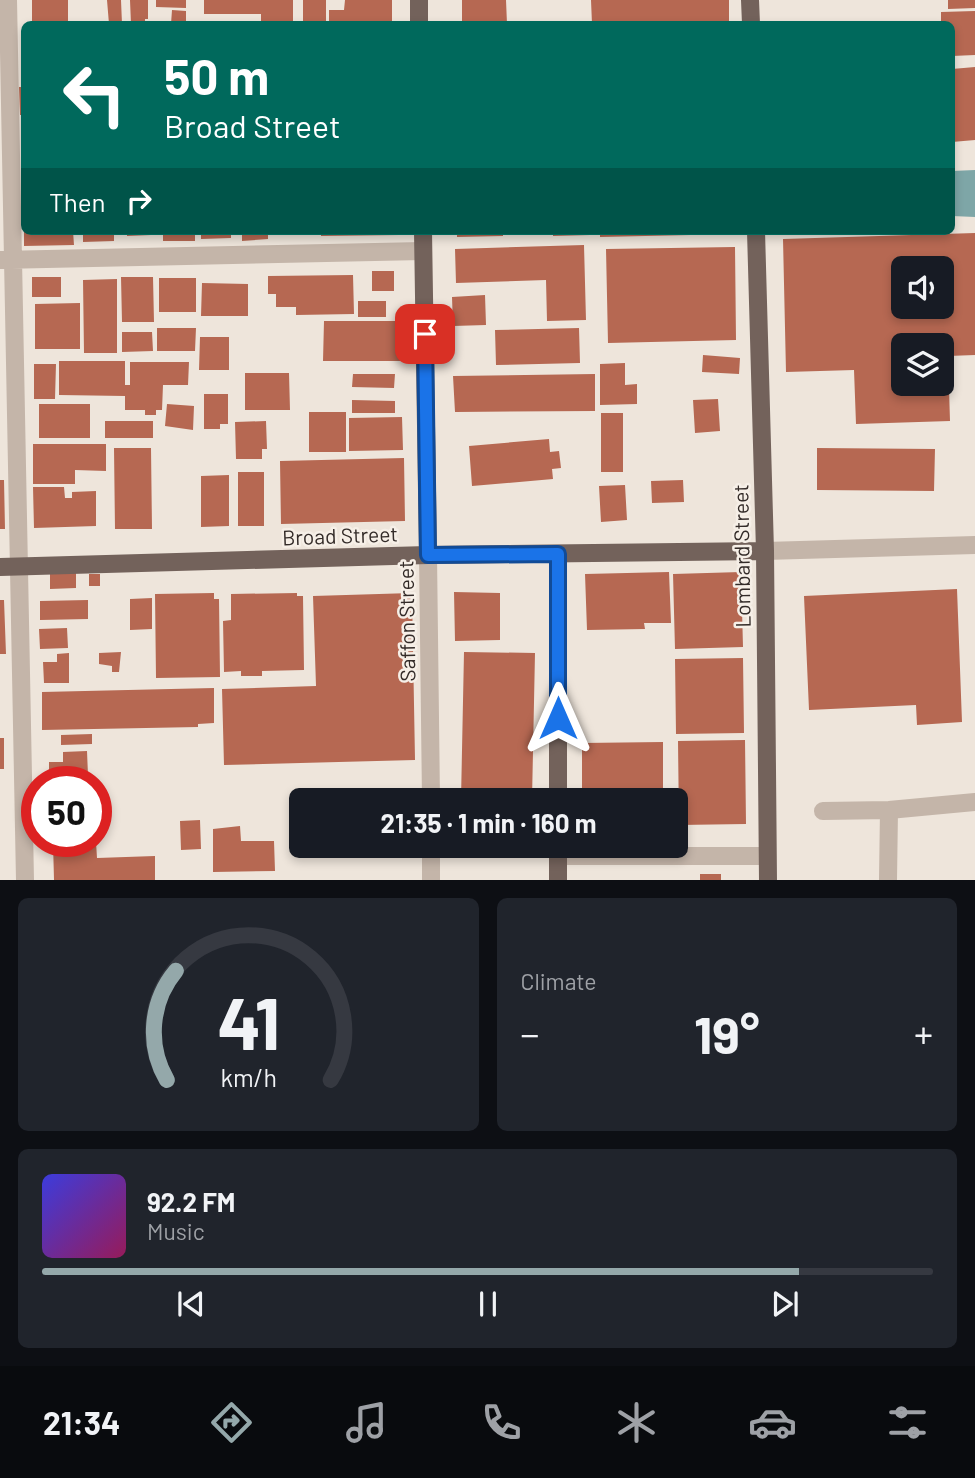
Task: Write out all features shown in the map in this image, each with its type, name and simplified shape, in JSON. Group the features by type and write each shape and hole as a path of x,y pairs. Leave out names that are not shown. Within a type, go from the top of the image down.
{"main road":[{"path":"419,0 419,21"},
{"path":"750,0 751,21"},
{"name":"Saffon Street","path":"423,235 428,555"},
{"name":"Lombard Street","path":"756,235 765,551 768,880"},
{"name":"Broad Street","path":"0,567 428,555 765,551"},
{"path":"558,554 558,788"},
{"path":"558,858 558,880"}],"street":[{"path":"8,0 7,260 19,567 26,880"},
{"path":"7,260 423,251"},
{"path":"765,551 975,545"},
{"name":"Saffon Street","path":"428,555 430,788"},
{"path":"823,811 889,810 975,802"},
{"path":"888,880 889,810"},
{"path":"688,854 768,856"},
{"path":"431,858 431,880"}],"water":[{"path":"975,170 975,217 955,216 955,171"}],"building":[{"path":"32,0 68,0 68,21 32,21"},
{"path":"107,0 121,0 122,21 109,21"},
{"path":"130,0 148,0 148,19 131,21"},
{"path":"156,0 186,0 186,8 156,7"},
{"path":"204,0 293,0 293,21 261,21 261,14 204,14"},
{"path":"303,0 326,0 326,21 303,21"},
{"path":"345,0 392,0 392,21 329,21 329,10 344,10"},
{"path":"462,0 506,0 507,21 462,21"},
{"path":"591,0 729,0 729,21 592,21"},
{"path":"948,0 975,0 975,8 948,9"},
{"path":"172,10 186,11 186,21 171,21"},
{"path":"975,11 975,55 955,56 955,21 941,21 941,12"},
{"path":"975,67 975,140 955,142 955,69"},
{"path":"19,87 21,87 21,115"},
{"path":"975,233 975,355 954,356 954,333 891,333 891,396 949,396 950,421 856,424 854,370 786,372 783,239"},
{"path":"24,235 73,235 74,245 24,246"},
{"path":"83,235 114,235 114,241 83,242"},
{"path":"163,235 195,235 195,241 163,241"},
{"path":"201,235 231,235 231,238 201,239"},
{"path":"242,235 268,235 268,239 242,241"},
{"path":"321,235 399,235 321,236"},
{"path":"457,235 503,235 503,236"},
{"path":"600,235 691,235 600,237"},
{"path":"584,245 586,320 547,321 546,280 456,283 455,249"},
{"path":"735,247 736,340 608,343 606,249"},
{"path":"372,271 394,271 394,291 372,291"},
{"path":"353,275 354,314 296,315 296,307 276,307 276,294 268,294 268,276"},
{"path":"32,277 61,277 61,297 32,297"},
{"path":"121,277 153,277 154,322 122,322"},
{"path":"159,278 196,278 196,312 159,312"},
{"path":"117,279 117,353 84,353 83,280"},
{"path":"202,283 248,284 248,316 201,316"},
{"path":"485,295 486,325 453,326 452,297"},
{"path":"358,301 386,301 386,317 358,317"},
{"path":"80,303 80,349 35,349 35,304"},
{"path":"324,321 400,321 400,361 323,361"},
{"path":"157,328 196,328 195,351 157,351"},
{"path":"579,328 580,363 496,365 495,330"},
{"path":"122,332 152,332 153,351 122,352"},
{"path":"200,337 229,337 229,370 199,370"},
{"path":"703,355 740,358 739,374 702,372"},
{"path":"59,361 125,361 125,385 130,385 130,362 189,362 188,385 163,385 162,410 156,410 156,415 145,415 145,410 125,410 125,396 59,395"},
{"path":"625,363 625,385 637,384 637,404 600,405 600,364"},
{"path":"34,364 56,364 55,399 34,399"},
{"path":"245,373 289,373 290,410 245,410"},
{"path":"353,374 395,374 394,388 352,387"},
{"path":"595,374 595,411 455,412 453,376"},
{"path":"204,394 228,394 228,424 220,424 220,429 204,429"},
{"path":"718,399 720,431 695,433 693,400"},
{"path":"352,400 395,401 395,413 352,413"},
{"path":"39,404 90,404 90,438 39,438"},
{"path":"167,404 194,406 193,430 165,426"},
{"path":"309,412 346,412 346,452 309,452"},
{"path":"601,413 623,413 623,472 601,472"},
{"path":"402,417 403,450 349,451 349,418"},
{"path":"105,421 153,421 153,438 105,438"},
{"path":"266,421 267,449 262,449 262,459 236,459 235,422"},
{"path":"549,439 550,452 559,451 561,468 552,469 553,479 472,486 469,446"},
{"path":"33,444 106,444 106,471 75,470 75,484 33,484"},
{"path":"114,448 151,448 152,529 115,529"},
{"path":"817,448 935,449 934,491 817,490"},
{"path":"404,458 405,521 281,524 280,461"},
{"path":"238,472 264,472 264,526 238,526"},
{"path":"229,475 229,526 201,527 201,476"},
{"path":"0,480 4,480 5,529 0,529"},
{"path":"683,480 684,502 652,503 651,481"},
{"path":"625,485 627,520 601,522 599,486"},
{"path":"33,487 64,487 65,498 72,498 72,492 96,491 96,526 34,528"},
{"path":"76,571 76,588 50,589 50,572"},
{"path":"669,572 671,623 644,623 645,629 587,630 585,574"},
{"path":"741,572 743,647 675,649 673,574"},
{"path":"89,574 100,574 100,586 89,586"},
{"path":"957,589 962,722 917,725 916,705 809,710 804,596"},
{"path":"454,592 500,593 500,640 455,641"},
{"path":"214,593 214,599 219,599 220,677 156,678 155,594"},
{"path":"297,593 297,596 303,596 304,670 262,671 262,676 241,676 241,671 224,672 223,621 231,620 231,594"},
{"path":"412,593 415,760 224,765 222,689 316,686 313,596"},
{"path":"152,598 152,629 130,630 130,599"},
{"path":"0,600 4,600 6,654 0,654"},
{"path":"88,600 88,619 40,620 40,601"},
{"path":"67,628 68,648 40,649 39,629"},
{"path":"121,652 119,672 112,672 112,666 99,664 99,653"},
{"path":"464,652 535,653 532,788 461,788"},
{"path":"69,653 69,683 44,683 43,662 57,662 57,654"},
{"path":"743,658 744,733 676,734 675,659"},
{"path":"214,688 214,723 198,724 198,727 42,730 42,692"},
{"path":"92,734 92,744 61,745 61,735"},
{"path":"0,738 4,738 4,769 0,769"},
{"path":"745,740 746,824 688,825 688,788 679,788 678,741"},
{"path":"663,742 663,788 582,788 582,743"},
{"path":"87,751 88,766 49,766 49,762 63,762 63,752"},
{"path":"200,820 201,849 181,850 180,821"},
{"path":"240,826 241,841 274,841 275,871 213,872 213,829"},
{"path":"155,856 155,880 54,880 53,857"},
{"path":"700,874 721,874 721,880 700,880"}],"route":[{"path":"425,334 428,555 558,554 558,718"}]}
